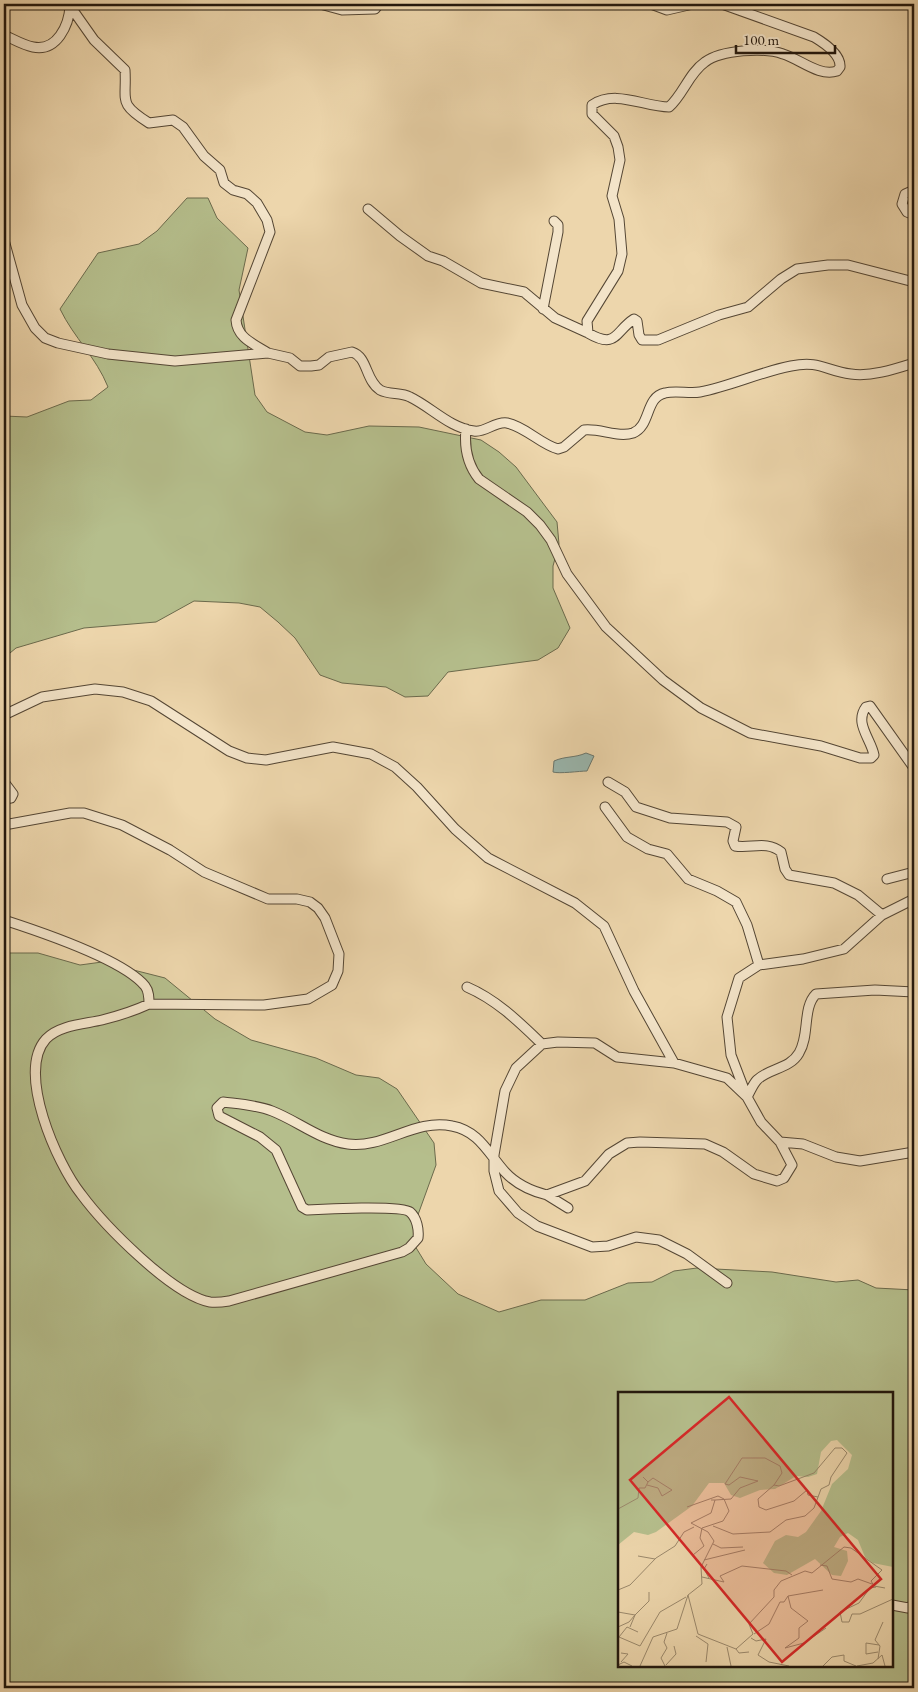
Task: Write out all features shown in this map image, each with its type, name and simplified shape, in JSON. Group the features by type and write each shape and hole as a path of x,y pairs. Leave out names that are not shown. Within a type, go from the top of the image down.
{"street":[{"path":"320,4 342,10 375,9 379,4"},
{"path":"651,4 667,10 693,4"},
{"path":"588,333 587,321 618,271 622,254 619,219 612,196 619,153 614,136 592,114 592,105 628,98 669,107 704,62 721,54 765,50 782,53 825,73 837,71 840,67 838,57 824,43 722,4"},
{"path":"4,35 34,47 43,47 64,31 69,17 70,5"},
{"path":"70,5 94,40 125,70 124,101 127,106 149,123 173,120 179,124 188,132 208,162 220,170 224,183 233,190 247,194 257,203 267,220 270,232 236,320 237,329 242,336 268,353"},
{"path":"914,190 905,194 902,204 907,212 914,215"},
{"path":"368,209 400,236 428,256 443,261 481,283 524,292 534,298 543,309 562,323 602,339 615,337 634,319 637,321 639,336 642,340 651,342 658,340 720,315 748,307 786,274 806,267 853,265 914,282"},
{"path":"543,309 558,232 558,225 554,220"},
{"path":"4,240 22,305 35,328 45,338 58,343 108,354 175,361 268,353 290,358 300,366 319,365 329,357 352,352 361,357 368,377 382,390 411,397 439,416 466,429 479,431 493,424 506,423 558,449 564,447 584,430 622,434 635,432 640,429 653,401 666,392 700,392 801,364 819,364 858,375 885,372 914,363"},
{"path":"466,429 465,441 468,461 479,479 527,512 540,525 551,540 567,574 594,612 663,680 701,708 750,733 820,746 860,758 871,758 874,755 862,725 863,712 866,707 870,706 914,768"},
{"path":"4,716 42,697 96,689 123,692 150,701 228,751 247,758 266,760 334,747 371,754 400,772 455,830 488,858 575,903 604,926 634,991 674,1063"},
{"path":"4,782 13,794 11,798 4,799"},
{"path":"608,782 624,792 636,807 670,818 727,822 734,825 736,828 733,841 734,846 762,845 775,848 781,852 785,869 789,874 803,879 825,880 844,888 858,895 882,915"},
{"path":"604,807 627,837 648,849 668,854 688,879 717,890 736,902 747,925 759,964"},
{"path":"4,825 70,812 84,813 122,824 170,850 186,862 210,875 268,898 297,899 310,902 318,908 325,918 339,954 338,971 332,984 308,999 264,1005 149,1004 121,1015 54,1033 39,1049 35,1081 52,1142 80,1193 118,1234 166,1279 200,1299 219,1303 250,1296 402,1252 409,1248 418,1238 418,1227 415,1220 410,1212 403,1210 380,1208 307,1210 302,1208 276,1150 260,1137 219,1116 217,1108 221,1104 250,1105 271,1110 313,1133 349,1144 369,1144 410,1129 433,1125 451,1126 472,1133 494,1155 506,1173 518,1183 547,1195 568,1208"},
{"path":"887,879 914,872"},
{"path":"547,1195 585,1181 609,1154 627,1143 640,1142 705,1144 723,1152 754,1174 777,1181 784,1178 792,1165 780,1142 761,1122 747,1097 731,1055 727,1017 739,978 759,964 803,959 844,948 882,915 914,899"},
{"path":"4,920 105,959 124,970 144,985 149,996 149,1004"},
{"path":"467,987 485,995 518,1020 542,1044"},
{"path":"747,1097 757,1079 795,1059 802,1047 809,1005 816,994 875,990 914,992"},
{"path":"727,1283 687,1254 659,1240 636,1237 608,1246 592,1247 537,1226 518,1213 499,1191 494,1171 494,1155 505,1091 516,1068 542,1044 558,1042 595,1043 617,1057 674,1063 726,1078 747,1097"},
{"path":"780,1142 803,1144 836,1157 860,1161 914,1152"},
{"path":"893,1605 908,1608 914,1604"}],"green space":[{"path":"187,198 208,198 217,218 248,248 239,290 255,395 267,412 305,432 327,435 369,426 419,427 481,440 516,467 557,522 559,544 553,566 553,588 570,628 558,648 538,660 448,672 428,696 405,697 386,687 342,683 320,675 295,638 260,607 239,603 194,601 156,622 84,628 16,648 4,658 4,416 27,417 69,401 91,400 108,387 97,366 60,309 98,253 139,244 157,231"},
{"path":"4,953 38,953 80,965 102,962 165,978 215,1019 251,1040 316,1058 356,1075 379,1078 397,1089 434,1143 436,1165 415,1223 415,1246 426,1264 458,1294 499,1312 541,1300 585,1300 628,1283 652,1282 674,1271 697,1268 772,1272 836,1282 858,1280 876,1288 914,1290 914,1688 4,1688"}],"water":[{"path":"586,753 594,756 587,771 553,772 554,761"}]}
